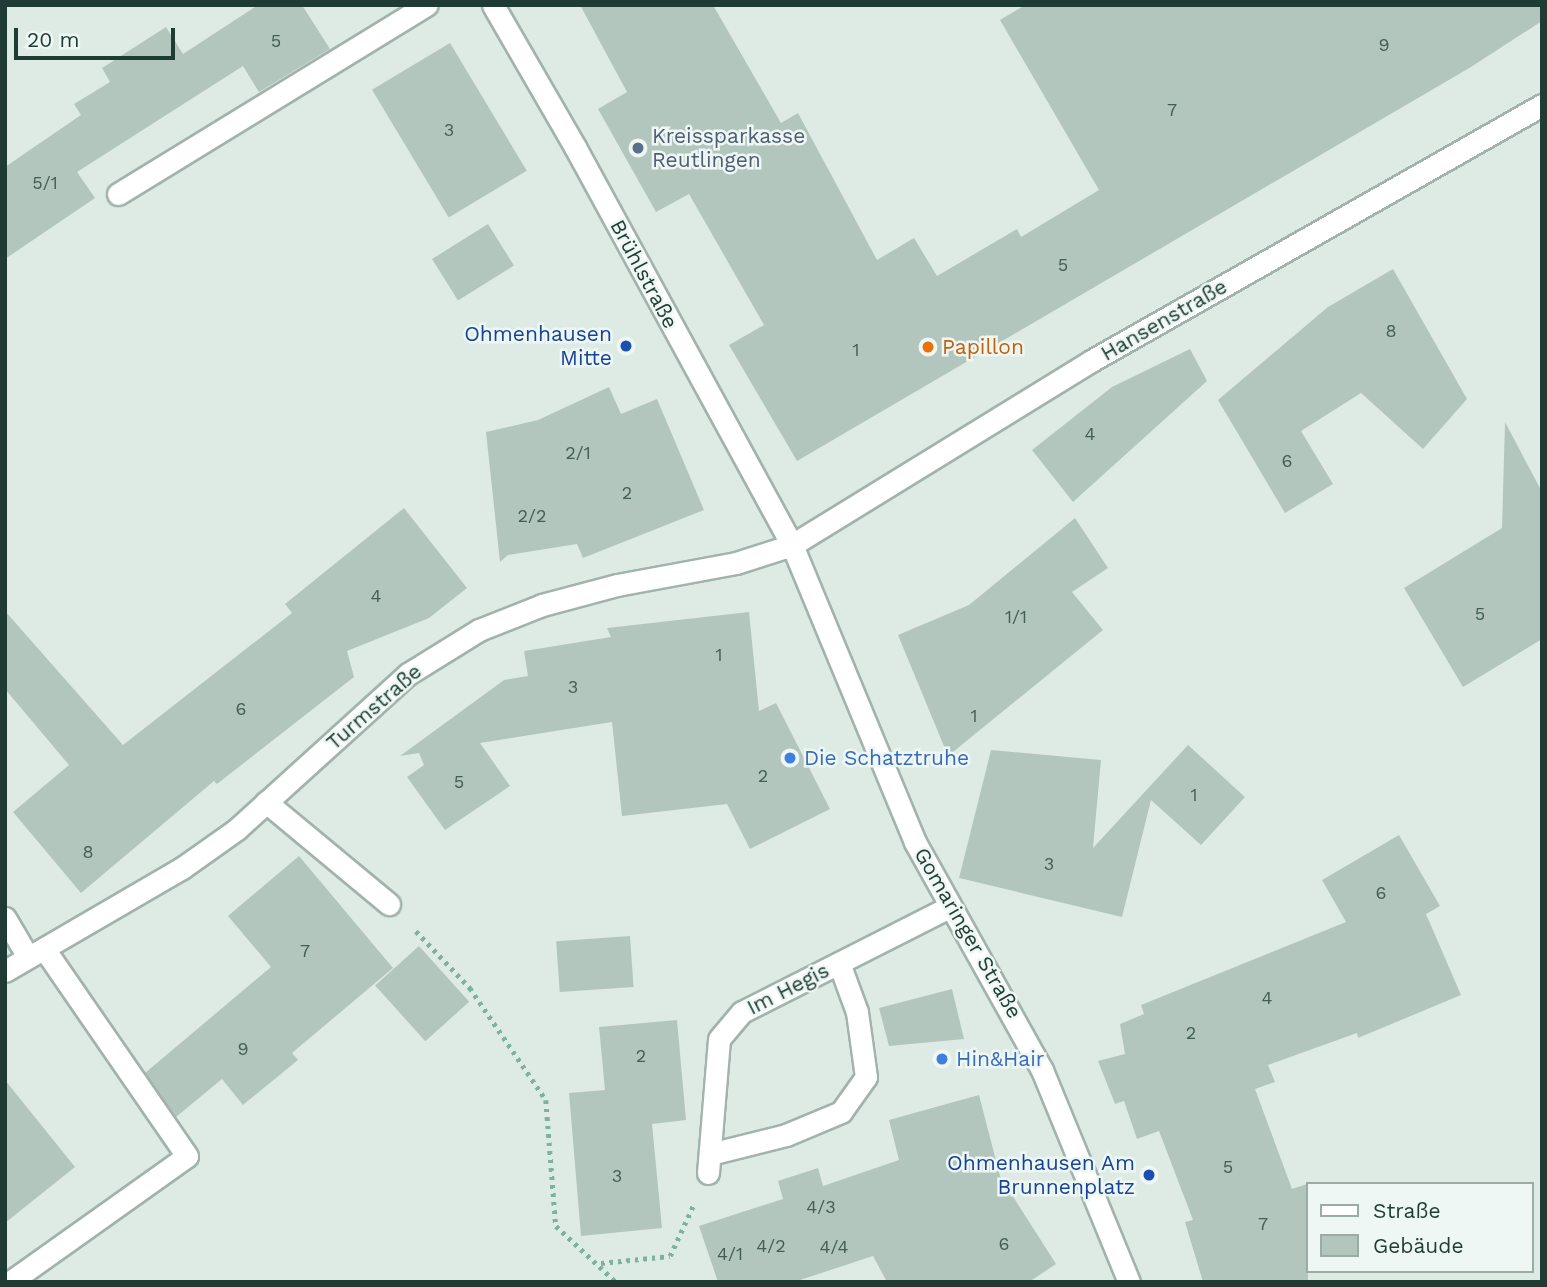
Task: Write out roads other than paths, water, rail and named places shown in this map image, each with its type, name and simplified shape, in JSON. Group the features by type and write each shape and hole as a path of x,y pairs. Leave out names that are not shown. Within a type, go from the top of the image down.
{"street":[{"path":"118,194 427,5"},
{"name":"Brühlstraße","path":"493,5 575,147 792,545"},
{"name":"Hansenstraße","path":"792,545 1091,361 1542,105"},
{"name":"Turmstraße","path":"5,971 182,868 266,802 408,674 480,630 567,598 736,563 792,545"},
{"name":"Gomaringer Straße","path":"792,545 915,842 949,907 988,968 1042,1070 1129,1282"},
{"path":"266,802 389,904"},
{"name":"Im Hegis","path":"839,963 857,1012 866,1077 841,1112 709,1164 719,1039 742,1012 949,907"},
{"path":"5,918 36,953 187,1156 10,1282"}],"place":[{"name":"Kreissparkasse Reutlingen","path":"638,148"},
{"name":"Ohmenhausen Mitte","path":"626,346"},
{"name":"Papillon","path":"928,347"},
{"name":"Die Schatztruhe","path":"790,758"},
{"name":"Hin&Hair","path":"942,1059"},
{"name":"Ohmenhausen Am Brunnenplatz","path":"1149,1175"}]}
